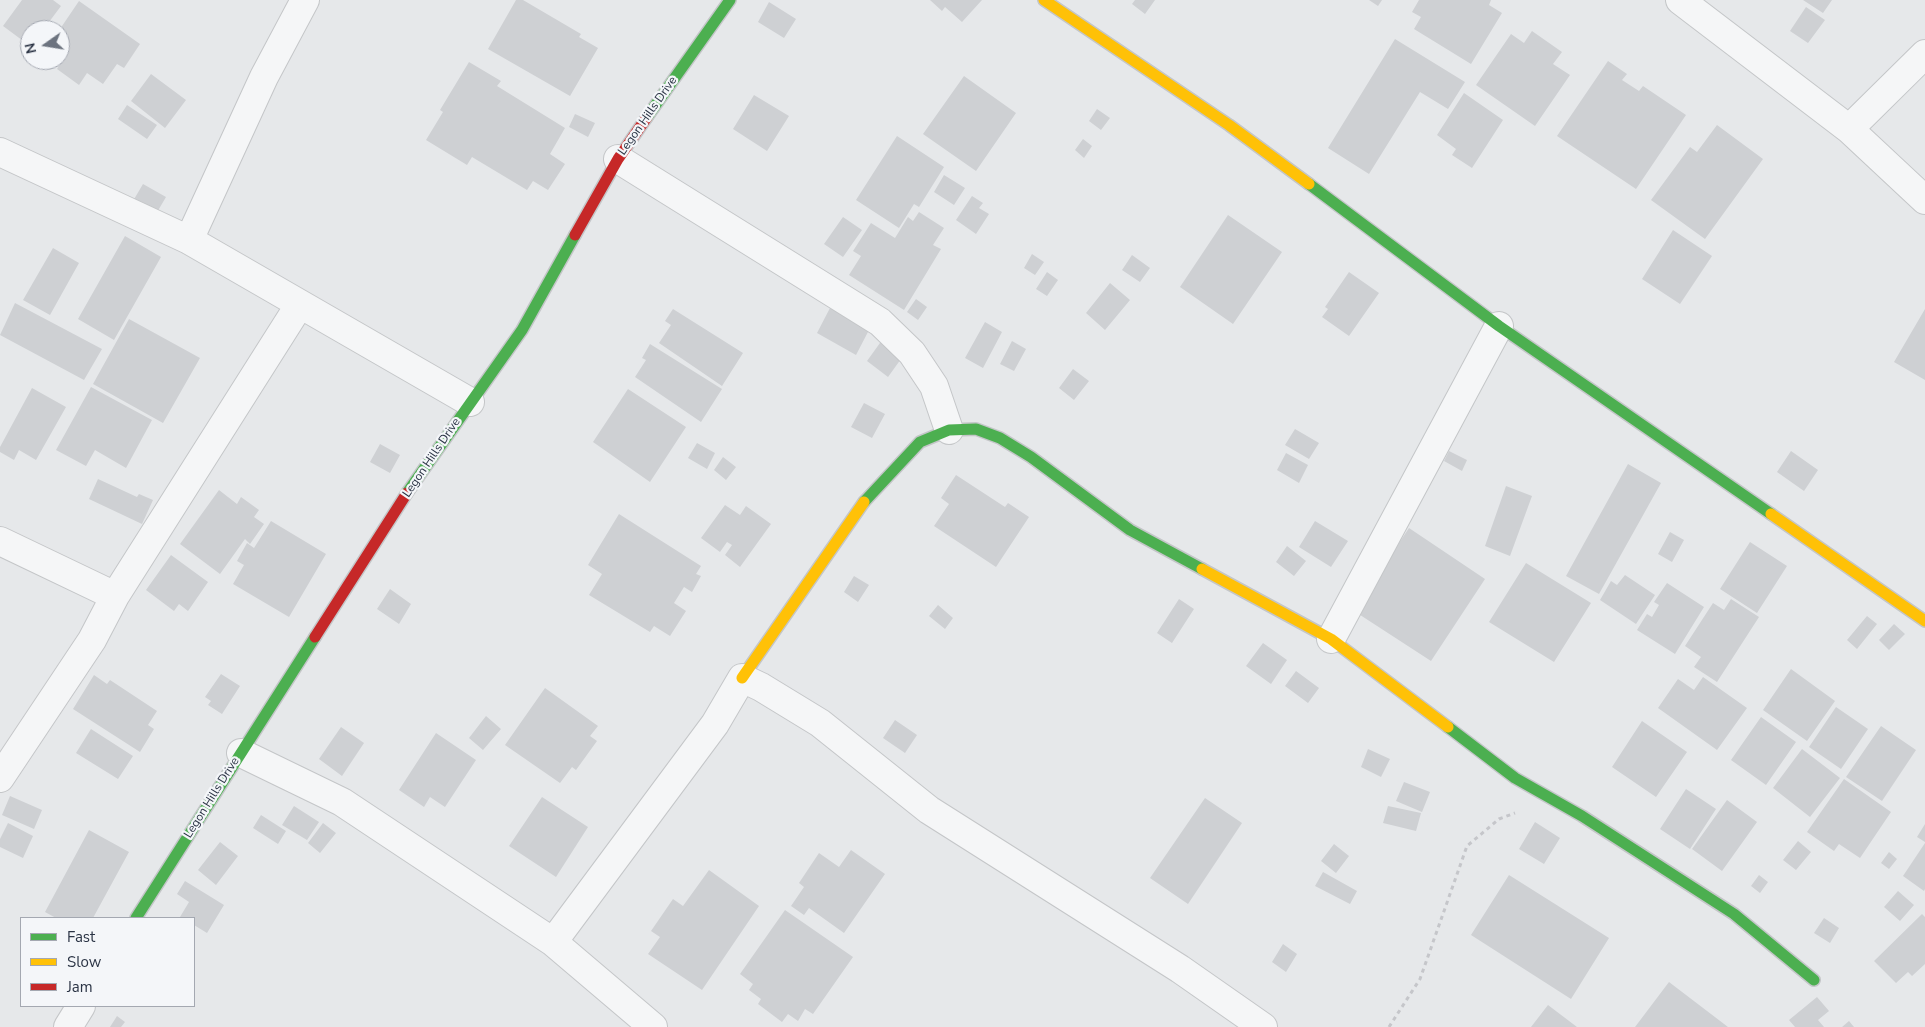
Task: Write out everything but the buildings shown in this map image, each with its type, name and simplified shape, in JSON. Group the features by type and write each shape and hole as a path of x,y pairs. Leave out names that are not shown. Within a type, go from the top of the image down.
{"street":[{"path":"189,240 264,77 305,0"},
{"name":"Legon Hills Drive","path":"137,917 428,462 522,330 618,159 730,0"},
{"path":"1044,0 1229,125 1499,326 1925,621"},
{"path":"1680,0 1849,129 1925,200"},
{"path":"1849,129 1925,54"},
{"path":"0,152 189,240 470,402"},
{"path":"618,159 880,322 912,354 934,386 949,430"},
{"path":"0,778 92,640 115,596 300,304"},
{"path":"1331,639 1499,326"},
{"path":"553,942 715,724 742,678 865,501 920,442 949,430 976,429 1000,438 1031,456 1130,530 1331,639 1515,778 1548,796 1734,914 1814,980"},
{"path":"0,541 115,596"},
{"path":"742,678 761,687 820,723 929,810 1180,969 1263,1027"},
{"path":"241,753 342,802 553,942 653,1027"},
{"path":"68,1027 80,1007"}],"path":[{"path":"1389,1027 1420,979 1467,846 1499,819 1524,810 1548,796"}],"traffic: fast":[{"path":"647,117 730,0"},
{"path":"1309,184 1499,326 1771,514"},
{"path":"407,493 522,330 575,235"},
{"path":"864,502 920,442 949,430 976,429 1000,438 1031,457 1130,530 1202,569"},
{"path":"137,917 315,637"},
{"path":"1448,727 1515,778 1582,816 1734,914 1814,980"}],"traffic: slow":[{"path":"1044,0 1229,125 1309,184"},
{"path":"742,678 864,502"},
{"path":"1771,514 1925,621"},
{"path":"1202,569 1331,639 1448,727"}],"traffic: jam":[{"path":"575,235 618,159 647,117"},
{"path":"315,637 407,493"}]}
